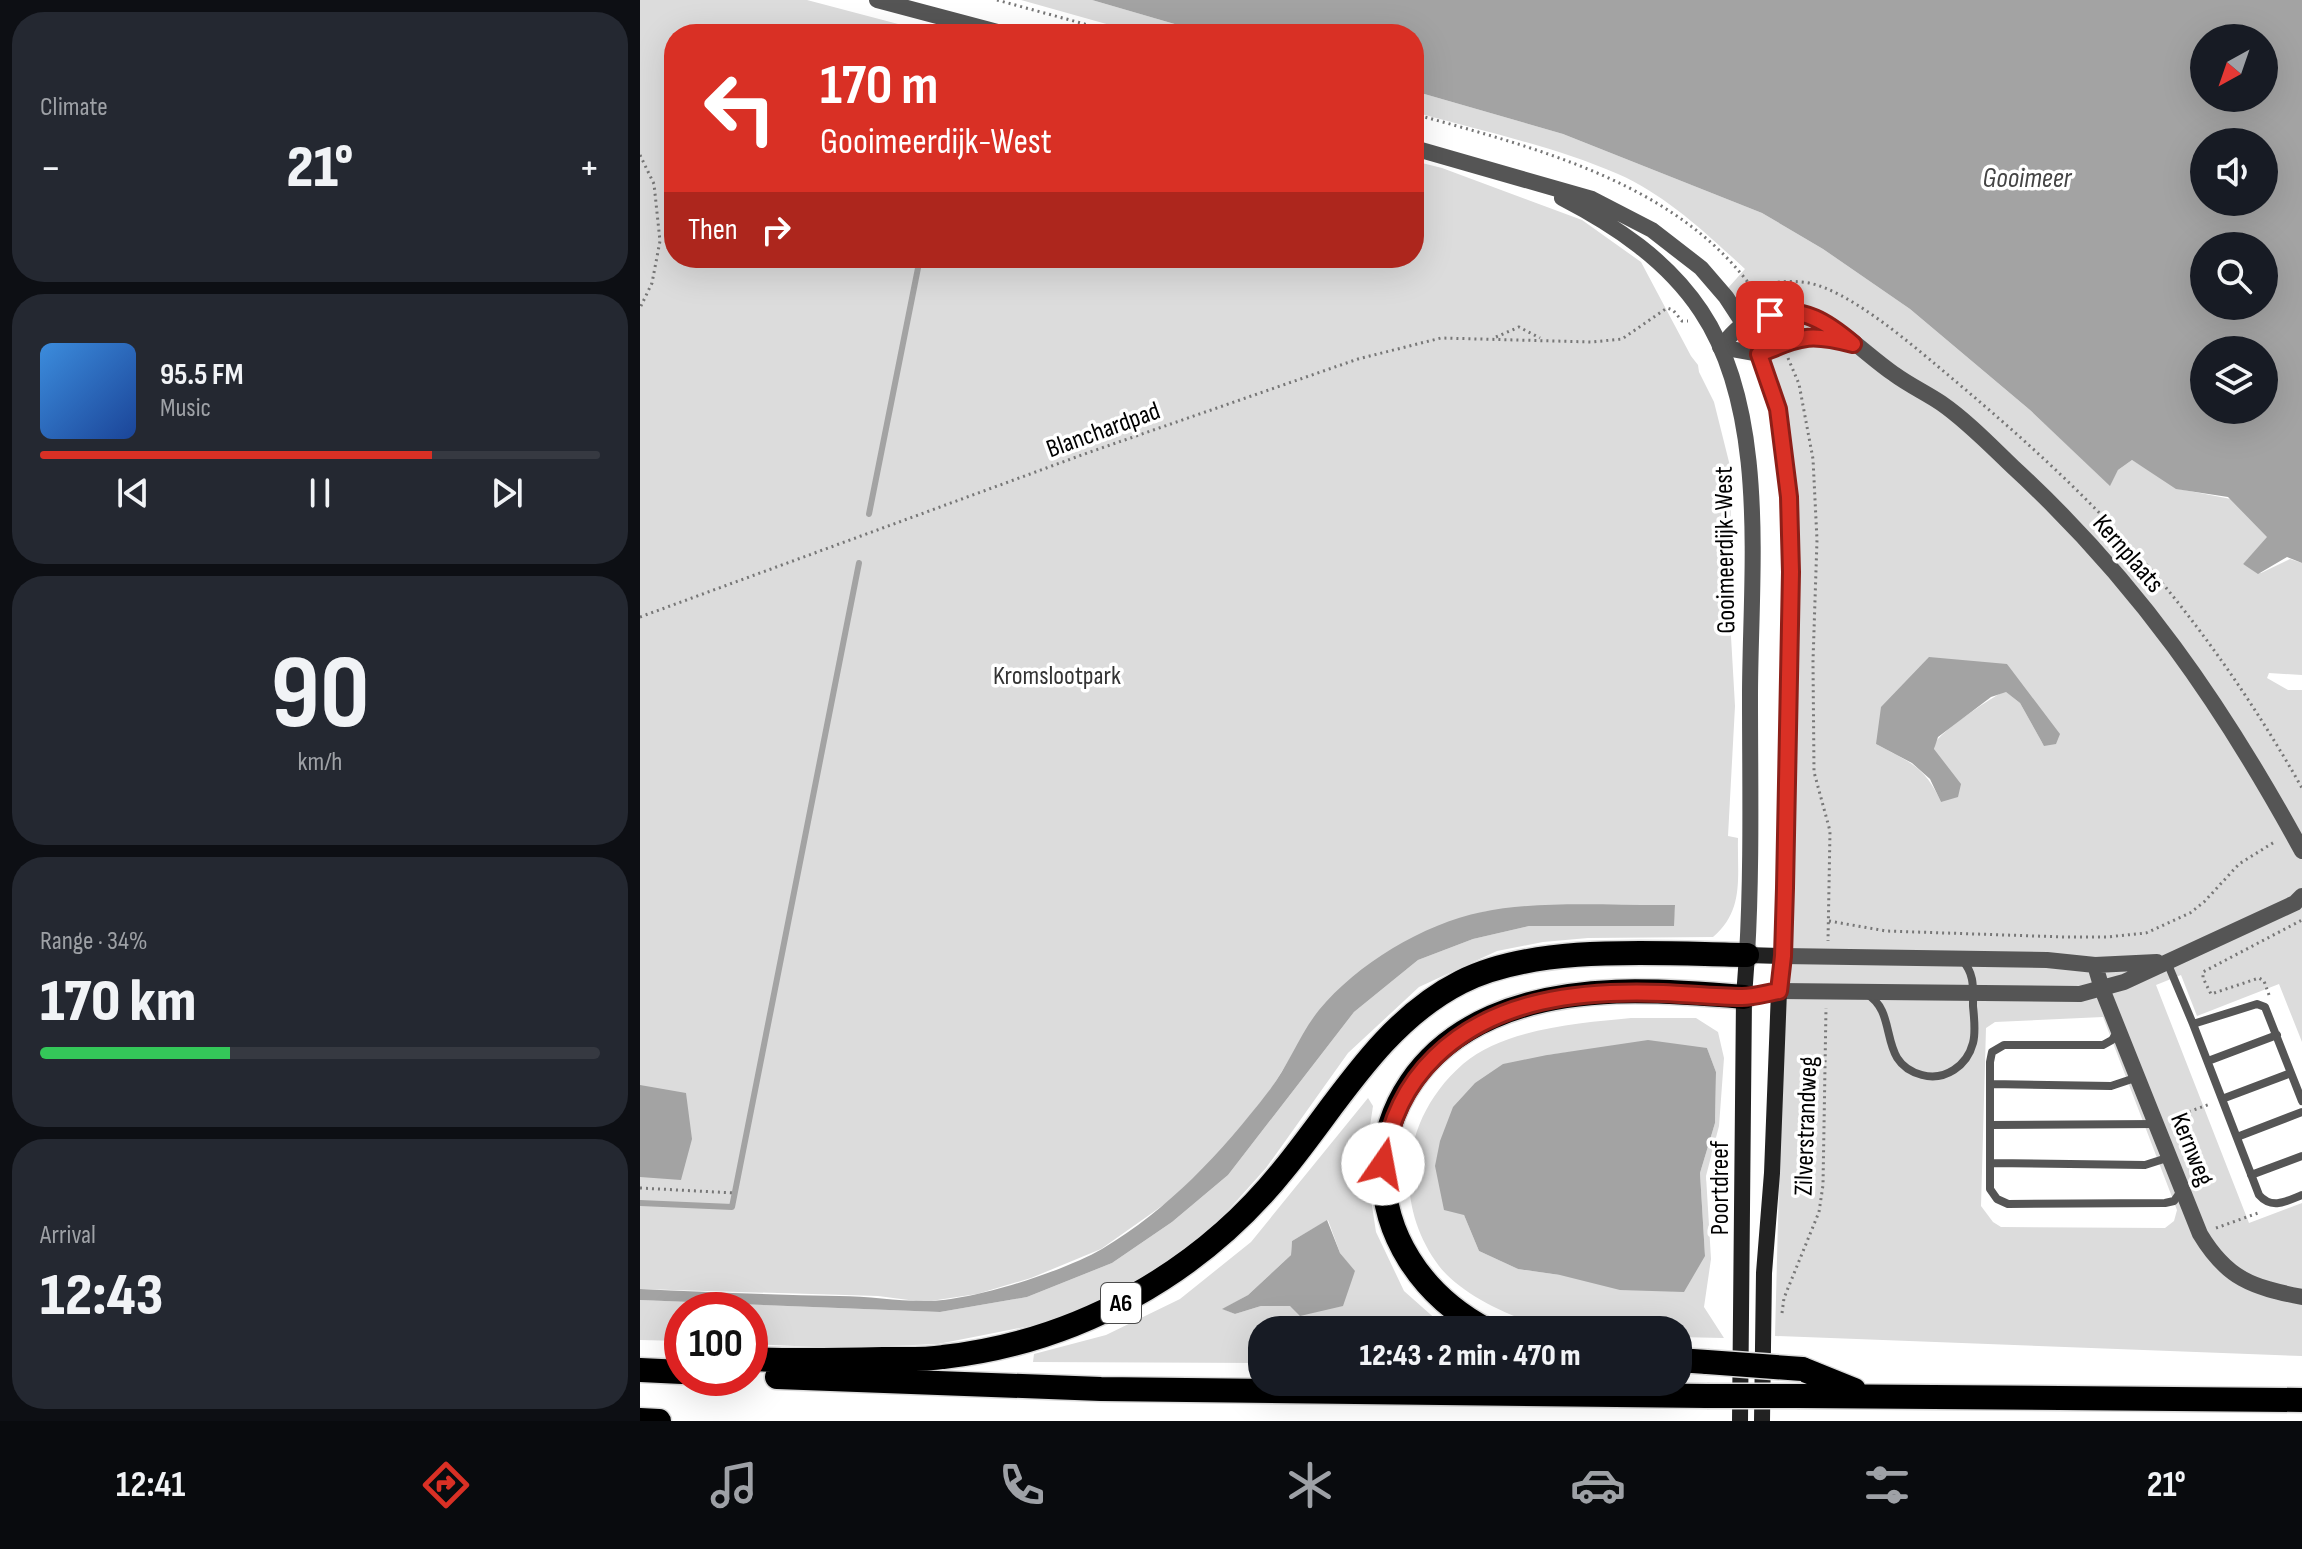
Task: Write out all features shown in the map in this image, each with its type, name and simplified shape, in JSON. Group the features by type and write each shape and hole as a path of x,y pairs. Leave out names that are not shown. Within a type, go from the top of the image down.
{"highway":[{"name":"A6","path":"768,1360 943,1357 1070,1327 1128,1300 1165,1278 1243,1217 1284,1170 1388,1037 1431,1000 1462,981 1502,966 1536,958 1747,955"},
{"path":"1465,1316 1445,1303 1425,1284 1407,1259 1387,1210 1383,1164 1387,1137 1410,1085 1427,1065 1455,1040 1490,1018 1547,1000 1603,993 1658,992 1744,997"},
{"path":"1692,1361 1802,1369 1867,1395"},
{"path":"640,1370 664,1371"},
{"path":"768,1376 1101,1389 2302,1400"},
{"path":"640,1420 659,1421"}],"main road":[{"path":"1747,955 1783,956"},
{"name":"Poortdreef","path":"1740,1421 1747,955"},
{"name":"Poortdreef","path":"1762,1421 1764,1273 1783,956"},
{"path":"1744,997 1779,991"}],"street":[{"path":"877,0 967,24"},
{"name":"Gooimeerdijk-West","path":"1424,151 1592,199 1652,230 1701,268 1726,297 1759,354 1778,409 1789,497 1791,572 1783,956"},
{"name":"Gooimeerdijk-West","path":"1540,185 1602,219 1656,259 1702,312 1720,347 1740,414 1751,491 1752,826 1747,955"},
{"name":"Kernplaats","path":"1720,347 1743,323 1784,312 1814,317 1829,324 1963,422 2030,482 2108,563 2200,680 2238,737 2302,851"},
{"name":"Kernplaats","path":"1759,354 1804,336 1853,344"},
{"path":"1720,347 1759,354"},
{"path":"1779,991 2080,994 2124,982 2295,903 2302,896"},
{"path":"1783,956 2047,960 2095,965 2166,961"},
{"name":"Kernweg","path":"2095,965 2200,1234 2215,1258 2238,1278 2302,1297"}],"lane":[{"path":"1863,992 1880,1006 1890,1045 1903,1065 1914,1073 1936,1077 1957,1069 1974,1041 1971,971 1960,958"},
{"path":"2166,961 2259,1195 2269,1204 2302,1195"},
{"path":"2193,1024 2257,1004 2265,1007 2302,1101"},
{"path":"2117,1027 2112,1040 2103,1045 1999,1046 1990,1057 1990,1189 1997,1199 2008,1204 2165,1203 2176,1199 2183,1188"},
{"path":"2208,1061 2277,1035"},
{"path":"2222,1099 2291,1073"},
{"path":"1990,1084 2111,1086 2138,1077"},
{"path":"2237,1137 2302,1112"},
{"path":"1990,1125 2157,1124"},
{"path":"2251,1175 2302,1156"},
{"path":"1990,1163 2145,1165 2170,1157"}],"path":[{"path":"997,0 1085,24"},
{"path":"640,155 654,184 660,241 652,283 640,308"},
{"path":"1726,297 1752,287 1770,315"},
{"name":"Blanchardpad","path":"640,617 1090,452 1358,359 1441,338 1592,342 1622,339 1667,308 1671,308 1685,322 1702,312"},
{"path":"1495,338 1519,327 1544,339"},
{"path":"1782,345 1799,384 1813,459 1817,540 1813,661 1814,772 1830,831 1827,956"},
{"path":"1829,921 1886,931 2107,937 2146,933 2190,913 2239,864 2292,832"},
{"path":"2265,1007 2269,995 2263,980 2257,978 2213,994 2208,991 2203,972 2302,920"},
{"name":"Zilverstrandweg","path":"1782,1320 1784,1298 1819,1212 1823,1185 1826,991"},
{"path":"2157,1124 2222,1099"},
{"path":"640,1188 735,1193"},
{"path":"2200,1234 2264,1210 2269,1204"}],"green space":[{"name":"Kromslootpark","path":"640,0 807,0 898,24 664,24 664,268 1424,268 1424,164 1582,220 1641,262 1698,365 1714,402 1731,470 1730,619 1735,706 1728,836 1738,838 1738,879 1735,904 1723,927 1713,937 1588,938 1543,942 1497,951 1419,987 1348,1053 1266,1168 1207,1234 1134,1286 1086,1307 1040,1324 938,1344 839,1348 768,1345 768,1305 940,1312 1027,1297 1112,1263 1172,1222 1228,1175 1354,1012 1418,960 1473,939 1529,926 1673,926 1675,906 1542,906 1482,912 1319,1011 1271,1089 1219,1154 1169,1201 1101,1249 1031,1278 977,1294 924,1302 878,1296 640,1289"},
{"path":"1021,0 1092,0 1175,24 1106,24"},
{"path":"1424,94 1563,134 1762,213 1823,249 1910,309 2030,410 2110,485 2118,470 2132,460 2179,489 2231,499 2268,537 2243,564 2261,573 2290,559 2302,563 2302,675 2269,673 2267,678 2288,690 2302,690 2302,1042 2279,984 2197,1016 2181,975 2156,985 2249,1223 2302,1203 2302,1356 1775,1336 1796,528 1782,401 1766,353 1728,288 1745,269 1701,229 1653,193 1618,174 1543,147 1424,115","holes":["2007,664 2044,746 2020,703 2005,691 1955,724 1935,744 1934,765 1941,802 1922,773 1876,744","2103,1017 2177,1210 2174,1221 2165,1228 2001,1227 1993,1222 1981,1206 1986,1028 1995,1022"]},
{"path":"1631,1018 1696,1018 1718,1032 1724,1058 1719,1126 1706,1176 1711,1259 1704,1307 1724,1338 1692,1337 1692,1316 1516,1316 1457,1284 1439,1266 1424,1241 1414,1215 1409,1188 1410,1161 1416,1134 1442,1085 1480,1052 1520,1035","holes":["1707,1048 1716,1072 1715,1123 1700,1173 1705,1256 1560,1275 1518,1269 1479,1251 1464,1215 1547,1055 1596,1049"]},
{"path":"1368,1098 1373,1106 1365,1160 1376,1232 1404,1291 1432,1316 1248,1316 1248,1363 1033,1362 1034,1354 1106,1335 1180,1299 1251,1242","holes":["1328,1220 1340,1253 1355,1272 1290,1306 1261,1306 1235,1314 1223,1309 1248,1295 1291,1255 1292,1241"]},
{"name":"Kromslootpark","path":"640,1300 664,1301 664,1341 640,1340"}],"water":[{"name":"Gooimeer","path":"1092,0 2302,0 2302,563 2287,557 2258,574 2243,564 2267,537 2228,497 2176,489 2132,460 2118,470 2110,486 2030,410 1910,309 1823,249 1762,213 1563,134 1424,94 1424,24 1175,24"},
{"path":"1929,657 2007,664 2060,734 2056,744 2044,746 2020,703 2006,692 1991,697 1938,737 1934,749 1961,784 1958,797 1941,802 1930,779 1912,763 1876,744 1881,707"},
{"path":"1552,905 1675,905 1674,926 1529,926 1473,939 1418,960 1354,1012 1228,1175 1172,1222 1112,1263 1027,1297 940,1312 768,1305 768,1294 913,1301 965,1297 1015,1284 1085,1258 1126,1233 1172,1198 1232,1137 1282,1072 1319,1010 1352,977 1393,948 1437,926 1482,912"},
{"path":"1648,1040 1707,1048 1716,1072 1715,1123 1700,1173 1705,1256 1684,1292 1620,1290 1560,1275 1518,1269 1479,1251 1464,1215 1444,1210 1435,1166 1440,1141 1453,1107 1475,1083 1503,1064"},
{"path":"640,1085 686,1093 692,1139 681,1180 640,1177"},
{"path":"1327,1220 1340,1253 1355,1271 1343,1306 1300,1316 1290,1306 1261,1306 1235,1314 1222,1309 1248,1295 1291,1255 1292,1241"},
{"path":"640,1289 714,1292 664,1292 664,1301 640,1300"}],"waterway":[{"path":"869,514 918,268"},
{"path":"640,1203 732,1207 859,563"}],"route":[{"path":"1383,1164 1387,1137 1410,1085 1444,1048 1490,1018 1547,1000 1580,995 1658,992 1744,997 1779,991 1785,888 1791,572 1789,497 1778,409 1759,354 1804,336 1822,336 1853,344 1829,324 1814,317 1784,312 1770,315"}]}
